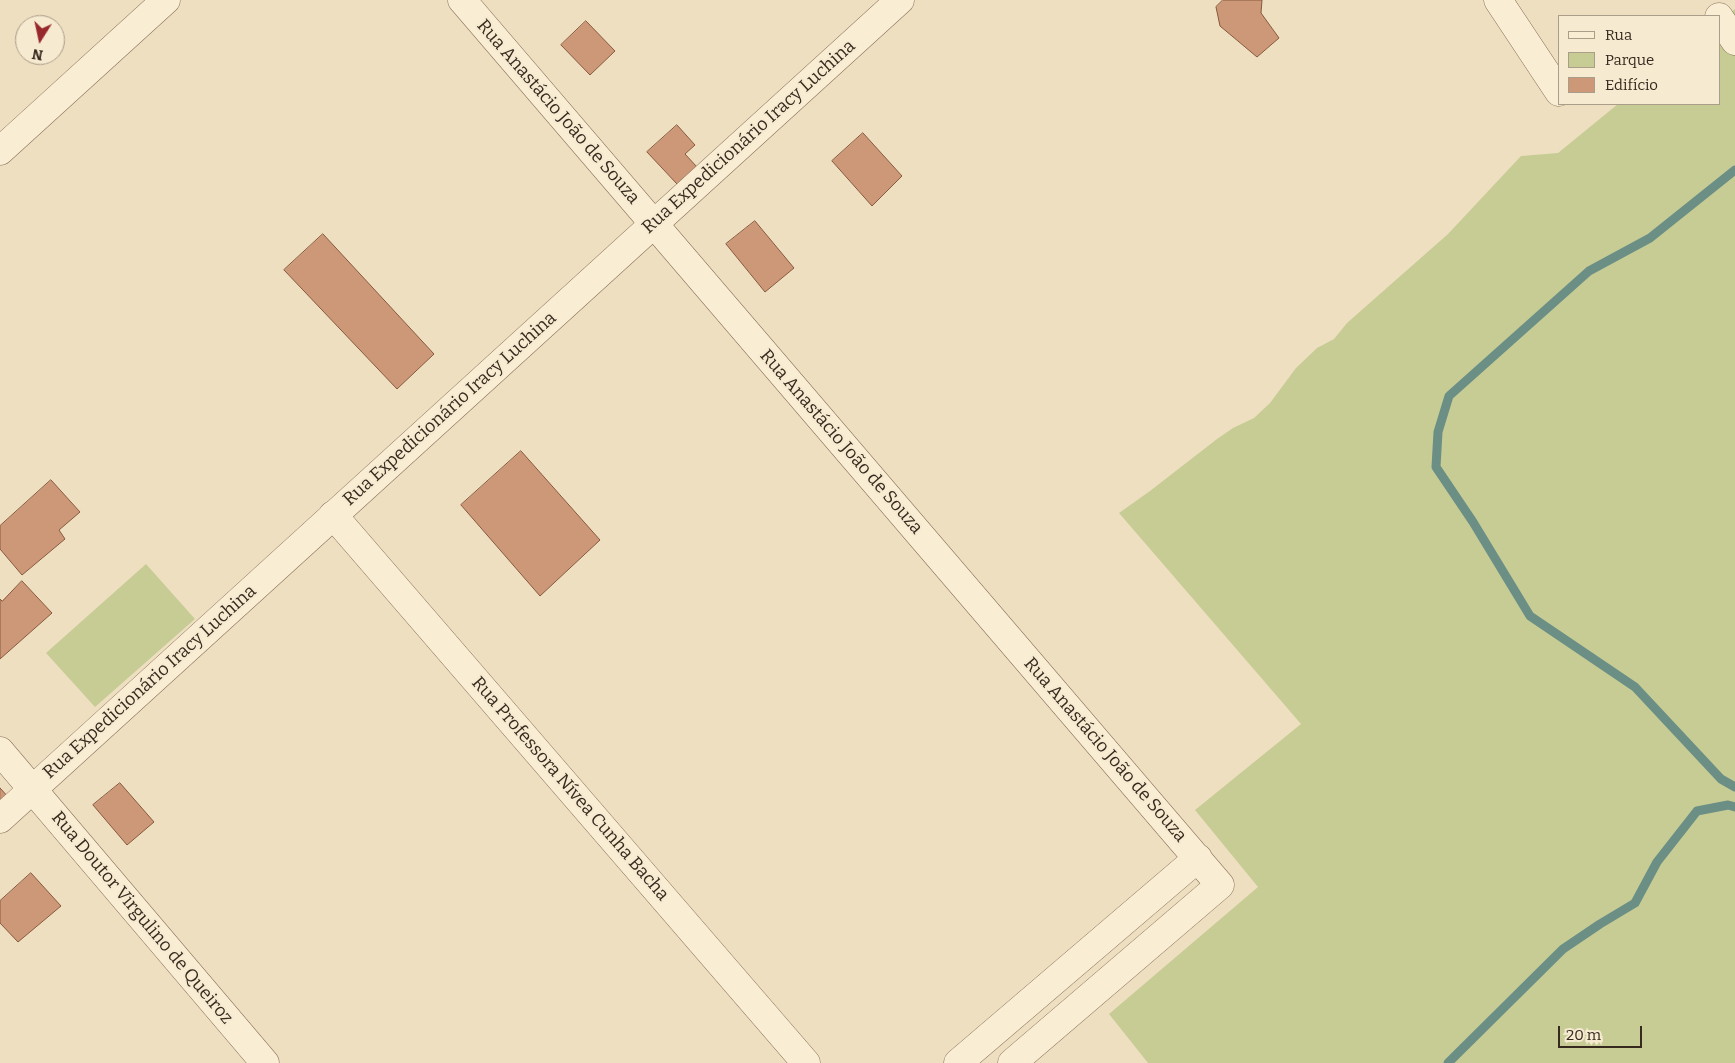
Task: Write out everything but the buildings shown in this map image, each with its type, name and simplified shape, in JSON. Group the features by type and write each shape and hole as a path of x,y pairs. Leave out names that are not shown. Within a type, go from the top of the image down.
{"street":[{"path":"0,151 166,0"},
{"name":"Rua Anastácio João de Souza","path":"462,0 1220,884 1012,1063"},
{"name":"Rua Expedicionário Iracy Luchina","path":"0,819 900,0"},
{"path":"1498,0 1558,90"},
{"path":"1707,0 1717,15"},
{"path":"1720,20 1735,41"},
{"name":"Rua Professora Nívea Cunha Bacha","path":"333,515 806,1063"},
{"name":"Rua Doutor Virgulino de Queiroz","path":"0,751 265,1063"},
{"path":"958,1063 1198,858"}],"green space":[{"path":"1735,9 1735,1063 1148,1063 1109,1014 1258,887 1195,810 1301,724 1119,513 1217,439 1233,428 1254,418 1270,403 1296,368 1317,348 1334,339 1347,323 1448,234 1521,156 1558,153 1617,105 1720,105 1720,21"},
{"path":"146,564 195,619 95,707 46,653"}],"waterway":[{"path":"1735,170 1650,238 1589,271 1449,396 1438,432 1436,467 1473,522 1530,616 1635,687 1721,779 1735,787"},
{"path":"1448,1063 1563,949 1635,903 1657,862 1697,811 1728,805 1735,807"}]}
